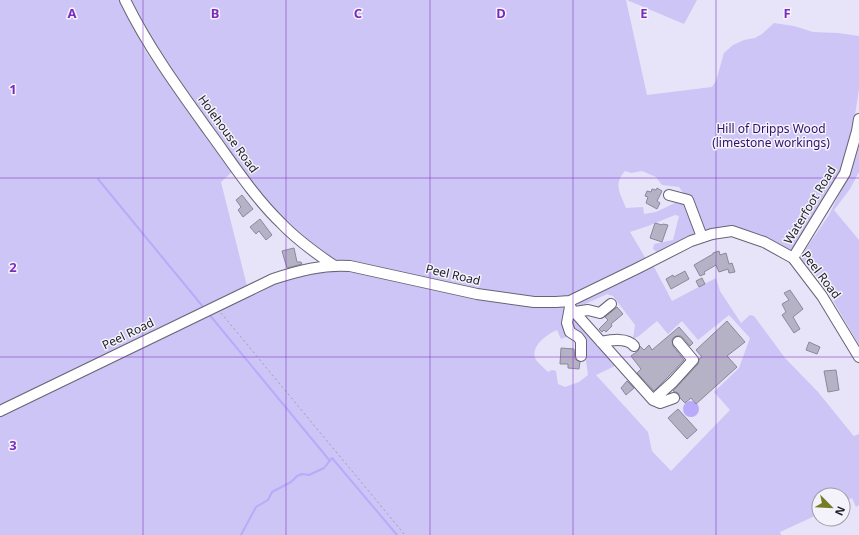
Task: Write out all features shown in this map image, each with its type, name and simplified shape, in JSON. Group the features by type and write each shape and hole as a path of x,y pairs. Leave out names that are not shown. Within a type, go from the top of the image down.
{"street":[{"name":"Holehouse Road","path":"125,0 138,28 166,72 253,191 280,223 304,245 332,265"},
{"name":"Waterfoot Road","path":"793,258 845,173 857,131 859,118"},
{"path":"669,195 688,200 702,237"},
{"name":"Peel Road","path":"0,410 273,279 301,271 332,265 350,266 476,294 534,302 556,302 572,307 638,268 691,241 702,237 732,231 764,242 793,258 822,296 859,357"},
{"path":"572,307 600,313 611,304"},
{"path":"572,307 653,400 660,403 674,398"},
{"path":"572,307 568,323 570,332 581,341 581,356"},
{"path":"601,342 623,340 632,342 634,346"},
{"path":"653,400 673,382 693,360 678,342"}],"path":[{"path":"210,309 405,535"}],"green space":[{"path":"0,0 120,0 146,52 234,170 221,182 247,286 0,406"},
{"name":"Hill of Dripps Wood (limestone workings)","path":"130,0 626,0 647,95 712,87 716,81 724,53 733,45 744,40 755,38 762,34 774,23 794,26 813,32 859,36 859,89 853,128 844,161 832,188 793,250 789,251 755,234 704,234 692,205 679,187 662,185 656,177 642,171 631,173 625,171 618,184 626,208 643,207 644,214 656,212 679,201 685,203 698,235 659,254 653,249 654,244 673,240 679,216 675,215 630,232 646,259 577,294 562,297 533,298 464,288 370,265 331,259 298,236 256,189 199,112 153,45"},
{"path":"627,0 697,0 684,24"},
{"path":"859,136 859,172 850,189 834,210 859,240 859,345 821,280 800,261 801,256 829,215 850,172"},
{"path":"653,265 672,301 716,278 720,291 741,323 750,315 754,316 785,358 818,392 852,434 854,436 859,434 859,505 856,507 851,498 851,487 811,487 811,518 780,532 781,535 0,535 0,416 279,280 307,273 336,269 566,305 617,365 596,375 648,432 652,451 671,471 730,410 714,392 739,368 750,338 729,315 698,340 682,321 668,334 657,321 633,339 635,325 613,296 607,294 579,307 577,304","holes":["557,330 561,339 577,333 583,339 588,375 579,382 565,387 558,384 556,371 552,370 548,372 536,360 534,355 535,350 544,338"]}],"shaded area":[{"path":"691,401 698,406 699,409 694,416 691,417 684,412 683,409 688,402"}],"building":[{"path":"657,188 662,191 657,201 660,203 657,209 646,203 648,197 645,196 647,191 651,192 652,189 656,190"},
{"path":"242,195 253,209 243,217 238,210 241,207 236,200"},
{"path":"260,219 272,235 266,240 259,231 256,234 250,227"},
{"path":"655,223 668,225 662,242 650,238"},
{"path":"294,248 297,262 301,262 302,264 287,268 282,251"},
{"path":"719,251 720,255 726,253 729,264 732,263 735,272 729,273 728,269 719,272 716,265 700,276 694,265"},
{"path":"685,271 689,279 671,289 666,279 673,275 674,277"},
{"path":"702,278 705,284 699,287 696,281"},
{"path":"790,290 803,309 793,317 800,329 794,333 782,315 786,312 782,304 789,300 784,293"},
{"path":"617,307 623,314 611,324 612,326 606,332 604,330 602,332 599,329 608,320 605,317"},
{"path":"727,321 745,342 727,356 737,367 696,404 691,398 685,403 680,398 678,393 673,391 698,364 699,359 702,357 696,350"},
{"path":"679,327 693,343 690,346 681,336 674,337 672,340 673,346 684,360 654,391 637,373 641,369 631,356 638,351 640,346 644,350 649,345 652,350"},
{"path":"809,342 820,347 817,354 806,350"},
{"path":"561,348 574,349 575,359 580,362 579,369 568,368 568,364 560,364"},
{"path":"836,370 839,390 828,392 824,371"},
{"path":"627,381 634,388 626,395 621,388"},
{"path":"678,409 697,430 687,439 668,418"}],"waterway":[{"path":"98,179 204,308"},
{"path":"208,313 330,461"},
{"path":"241,535 256,507 268,500 272,492 291,482 297,476 302,474 309,475 324,468 332,458 397,535"}]}
